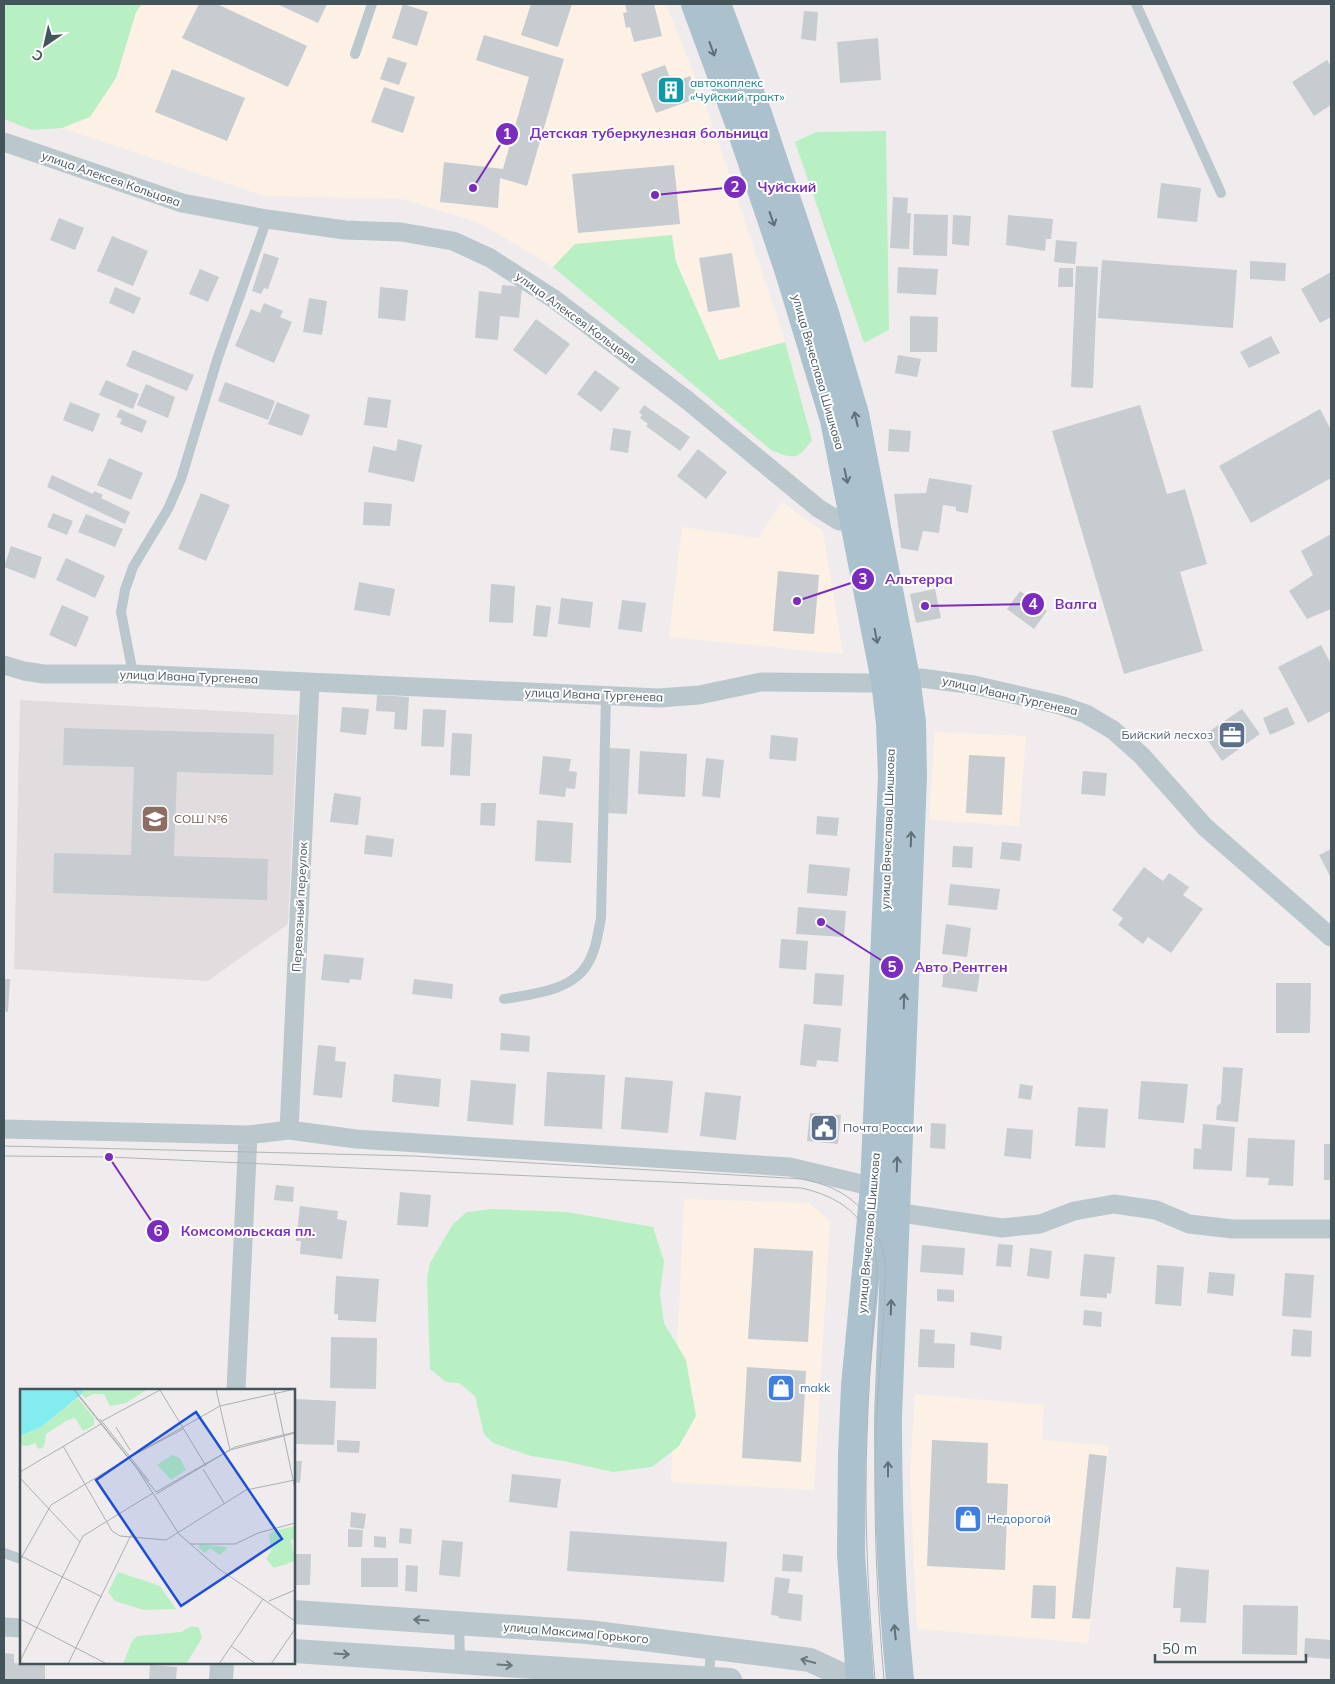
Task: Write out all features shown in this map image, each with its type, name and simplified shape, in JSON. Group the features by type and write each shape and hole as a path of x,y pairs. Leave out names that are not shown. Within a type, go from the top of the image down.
{"main road":[{"name":"улица Вячеслава Шишкова","path":"695,4 748,117 832,334 855,414 865,519 895,680 912,722 913,777 894,1212 888,1417 888,1516 894,1622 900,1680"},
{"name":"улица Вячеслава Шишкова","path":"718,4 748,117"},
{"name":"улица Вячеслава Шишкова","path":"860,1680 850,1554 852,1454 855,1386 874,1187 892,777 890,724 895,680"}],"street":[{"name":"улица Алексея Кольцова","path":"4,142 182,203 267,219 345,230 401,232 454,242 490,258 554,299 687,400 818,508 840,520 865,519"},
{"name":"улица Ивана Тургенева","path":"4,665 24,672 44,674 133,674 658,698 699,694 761,682 938,679 974,685 1060,705 1086,714 1113,730 1142,756 1205,827 1331,937"},
{"name":"Перевозный переулок","path":"289,1130 310,683"},
{"path":"4,1129 248,1135 289,1130 356,1139 790,1167 874,1187"},
{"path":"236,1389 248,1135"},
{"path":"894,1212 1002,1228 1040,1224 1074,1211 1114,1204 1156,1210 1189,1224 1233,1229 1331,1229"},
{"name":"улица Максима Горького","path":"295,1612 588,1632 712,1647 810,1660 853,1680"},
{"path":"4,1627 20,1628"},
{"path":"295,1651 720,1679"},
{"path":"221,1680 222,1664"}],"lane":[{"path":"355,54 372,4"},
{"path":"1136,4 1221,193"},
{"path":"133,674 121,612 125,590 134,567 168,509 181,480 218,357 267,219"},
{"path":"504,999 561,986 577,976 588,964 596,943 601,918 606,696"},
{"path":"4,1553 20,1559"},
{"path":"459,1623 460,1662"},
{"path":"712,1647 720,1679"}],"shaded area":[{"path":"142,4 666,4 704,100 785,342 719,360 676,262 575,244 553,267 480,223 402,199 264,196 62,128 90,117 116,78 136,12"},
{"path":"782,502 823,532 843,654 669,637 682,527 758,538"},
{"name":"СОШ №6","path":"20,700 298,715 288,924 208,981 14,969"},
{"path":"935,732 1026,736 1019,826 929,820"},
{"path":"684,1199 809,1203 830,1221 814,1490 671,1482"},
{"path":"915,1394 1044,1405 1042,1440 1109,1446 1088,1643 917,1629 910,1474"}],"green space":[{"path":"4,4 142,4 136,12 116,78 90,117 62,128 32,130 4,119"},
{"path":"886,131 889,330 864,343 795,142 816,132"},
{"path":"672,235 676,262 719,360 785,342 812,440 803,452 798,455 790,456 771,450 553,267 575,244"},
{"path":"492,1209 567,1212 653,1227 664,1261 660,1294 664,1323 686,1360 696,1416 679,1446 652,1467 613,1472 531,1456 493,1443 484,1434 475,1396 459,1383 446,1382 430,1369 427,1278 430,1263 453,1224 467,1212"}],"building":[{"path":"199,4 217,4 307,46 288,87 182,38"},
{"path":"277,4 327,4 318,23"},
{"path":"403,4 428,12 417,46 392,38"},
{"path":"531,4 572,4 558,47 521,35"},
{"path":"625,4 654,4 662,36 634,42 630,27 626,28 623,13 627,12"},
{"path":"804,11 818,12 816,41 801,39"},
{"path":"484,35 564,59 527,186 500,178 498,208 440,202 444,162 503,169 529,77 476,60"},
{"path":"878,38 881,80 840,83 837,42"},
{"path":"388,57 407,63 399,85 380,79"},
{"path":"1327,60 1331,67 1331,105 1314,116 1292,82"},
{"name":"автокоплекс «Чуйский тракт»","path":"665,65 672,83 690,76 698,98 656,113 641,74"},
{"path":"172,69 245,98 227,141 155,112"},
{"path":"384,87 415,97 403,133 371,122"},
{"path":"674,165 680,224 578,233 572,174"},
{"path":"1161,183 1201,188 1197,222 1157,218"},
{"path":"893,197 908,198 907,213 911,213 909,249 890,248"},
{"path":"914,214 948,215 947,256 913,255"},
{"path":"953,215 971,216 969,246 952,244"},
{"path":"1008,215 1053,219 1051,239 1046,239 1045,251 1006,245"},
{"path":"59,218 84,228 75,250 50,240"},
{"path":"112,236 148,251 133,286 97,271"},
{"path":"1056,240 1077,242 1075,264 1054,262"},
{"path":"264,253 279,258 268,289 264,288 261,294 252,291"},
{"path":"732,253 740,307 708,312 699,258"},
{"path":"1102,260 1237,270 1233,328 1098,318"},
{"path":"1250,261 1286,263 1285,281 1250,279"},
{"path":"1076,266 1098,267 1093,388 1071,387"},
{"path":"898,267 938,269 936,295 897,293"},
{"path":"1059,268 1073,268 1073,287 1058,287"},
{"path":"200,269 219,277 208,302 189,294"},
{"path":"1331,272 1331,317 1320,323 1301,289"},
{"path":"502,285 522,287 519,318 500,316 498,340 475,338 479,291 501,294"},
{"path":"115,287 141,298 134,314 109,303"},
{"path":"380,287 408,290 405,321 378,318"},
{"path":"309,298 327,301 322,335 303,332"},
{"path":"264,303 283,311 280,317 292,322 274,363 235,346 251,309 260,313"},
{"path":"910,316 938,317 937,352 910,352"},
{"path":"536,319 570,344 546,375 513,350"},
{"path":"1271,336 1280,353 1249,368 1240,352"},
{"path":"133,350 194,375 187,391 126,366"},
{"path":"898,355 921,359 917,377 895,373"},
{"path":"595,370 620,388 601,412 577,394"},
{"path":"106,380 139,394 133,409 99,395"},
{"path":"225,382 275,401 268,420 218,401"},
{"path":"146,384 175,397 168,418 137,405"},
{"path":"368,397 391,400 387,428 364,425"},
{"path":"70,402 100,414 93,432 63,420"},
{"path":"277,402 310,415 302,436 268,424"},
{"path":"644,405 690,437 680,451 646,426 648,424 640,418 642,415 639,412"},
{"path":"1140,405 1167,494 1185,489 1207,564 1180,572 1203,651 1124,674 1052,431"},
{"path":"120,409 147,421 142,433 120,424 122,419 116,417"},
{"path":"1320,409 1331,430 1331,478 1251,523 1219,466"},
{"path":"613,428 631,431 628,453 610,450"},
{"path":"889,429 911,431 909,452 888,451"},
{"path":"398,439 422,445 414,482 368,472 373,446 396,451"},
{"path":"698,449 727,472 706,499 677,476"},
{"path":"109,458 143,473 131,500 97,485"},
{"path":"52,475 93,494 94,491 103,495 101,498 130,512 125,524 47,487"},
{"path":"929,478 972,485 968,513 956,511 956,507 943,505 939,533 923,531 918,551 901,548 894,494 926,493"},
{"path":"201,493 230,505 206,561 178,549"},
{"path":"364,502 392,504 390,526 363,525"},
{"path":"53,513 73,521 67,535 47,527"},
{"path":"86,514 123,529 115,547 78,532"},
{"path":"1331,534 1331,609 1307,619 1289,591 1313,575 1301,551"},
{"path":"11,546 42,557 35,579 4,567"},
{"path":"66,558 105,576 95,598 56,580"},
{"path":"778,571 819,575 814,634 773,631"},
{"path":"359,582 395,589 390,616 354,610"},
{"path":"491,584 515,586 513,623 489,622"},
{"path":"935,589 941,618 916,623 910,594"},
{"path":"1020,591 1047,611 1034,629 1007,609"},
{"path":"561,598 593,602 590,628 558,624"},
{"path":"622,600 646,603 642,632 618,629"},
{"path":"62,605 89,617 76,647 49,635"},
{"path":"536,605 551,607 547,637 533,636"},
{"path":"1321,645 1331,664 1331,711 1308,723 1278,667"},
{"path":"377,695 409,697 407,730 394,729 395,712 376,711"},
{"path":"342,707 369,709 366,735 340,732"},
{"path":"1287,707 1295,724 1270,735 1263,718"},
{"path":"423,709 446,710 444,747 421,746"},
{"name":"Бийский лесхоз","path":"1242,709 1260,734 1222,761 1204,735"},
{"path":"64,728 274,734 273,775 177,772 174,856 268,859 267,900 53,893 54,853 131,855 134,767 63,765"},
{"path":"452,733 472,734 470,776 450,775"},
{"path":"771,735 798,738 796,761 769,759"},
{"path":"609,748 630,749 627,814 606,813"},
{"path":"640,751 687,754 685,797 638,794"},
{"path":"969,755 1005,757 1002,815 966,813"},
{"path":"543,756 571,759 569,771 577,772 575,789 566,788 565,797 539,794"},
{"path":"706,758 724,760 720,798 702,796"},
{"path":"1083,771 1107,773 1105,796 1081,794"},
{"path":"334,793 361,797 358,825 330,822"},
{"path":"481,803 496,803 495,826 480,825"},
{"path":"817,816 839,818 837,836 816,834"},
{"path":"537,820 573,823 571,863 535,861"},
{"path":"366,835 394,839 392,857 364,854"},
{"path":"1002,842 1022,844 1020,861 1000,859"},
{"path":"953,846 973,847 972,868 952,867"},
{"path":"1331,849 1331,878 1319,855"},
{"path":"809,864 850,868 847,896 807,893"},
{"path":"1144,867 1163,881 1169,873 1189,887 1183,895 1203,909 1171,953 1148,937 1143,944 1118,925 1123,918 1112,910"},
{"path":"950,884 1000,889 997,910 948,905"},
{"path":"798,907 846,911 844,937 796,934"},
{"path":"946,924 971,928 967,957 942,954"},
{"path":"781,939 808,941 806,970 779,968"},
{"path":"324,954 364,958 361,980 350,979 349,983 321,980"},
{"path":"944,967 980,972 977,992 942,987"},
{"path":"815,973 844,975 842,1006 813,1004"},
{"path":"4,979 10,979 8,1012 4,1011"},
{"path":"414,979 453,984 452,999 412,994"},
{"path":"1276,983 1311,983 1310,1033 1276,1033"},
{"path":"804,1024 841,1028 838,1062 817,1060 816,1067 800,1065"},
{"path":"501,1033 530,1036 529,1052 500,1050"},
{"path":"318,1045 336,1047 335,1061 346,1062 342,1098 313,1095"},
{"path":"1223,1067 1243,1068 1238,1122 1216,1120 1217,1106 1221,1103"},
{"path":"547,1072 605,1075 602,1129 544,1126"},
{"path":"394,1074 441,1079 439,1107 392,1102"},
{"path":"625,1077 673,1081 668,1133 621,1129"},
{"path":"471,1080 516,1084 513,1125 467,1121"},
{"path":"1141,1081 1188,1084 1184,1123 1138,1119"},
{"path":"1020,1084 1033,1086 1031,1100 1018,1098"},
{"path":"705,1092 741,1096 736,1140 700,1136"},
{"path":"1078,1107 1108,1109 1105,1148 1075,1146"},
{"name":"Почта России","path":"810,1113 841,1115 838,1144 807,1141"},
{"path":"931,1123 946,1124 945,1149 930,1148"},
{"path":"1203,1124 1235,1127 1232,1171 1193,1169 1194,1148 1201,1149"},
{"path":"1007,1128 1033,1130 1031,1159 1004,1156"},
{"path":"1248,1138 1295,1140 1293,1186 1268,1185 1269,1178 1246,1177"},
{"path":"1324,1144 1331,1144 1331,1180 1324,1180"},
{"path":"276,1185 294,1187 293,1202 274,1200"},
{"path":"400,1192 431,1195 428,1227 397,1225"},
{"path":"300,1206 338,1211 337,1219 347,1221 342,1259 300,1254 301,1241 296,1241"},
{"path":"998,1244 1013,1245 1011,1267 996,1266"},
{"path":"922,1245 965,1248 963,1275 920,1272"},
{"path":"754,1248 813,1251 808,1342 748,1339"},
{"path":"1030,1248 1052,1251 1049,1279 1027,1276"},
{"path":"1084,1254 1115,1257 1111,1294 1107,1293 1107,1298 1080,1296"},
{"path":"1157,1265 1184,1267 1181,1306 1155,1304"},
{"path":"1209,1272 1235,1274 1233,1296 1207,1293"},
{"path":"1285,1273 1314,1275 1311,1318 1282,1316"},
{"path":"336,1276 379,1279 376,1322 338,1320 338,1314 334,1314"},
{"path":"937,1289 954,1290 954,1302 937,1301"},
{"path":"1084,1310 1102,1312 1101,1327 1083,1325"},
{"path":"920,1329 935,1330 934,1343 955,1344 954,1368 918,1367"},
{"path":"1293,1329 1312,1331 1311,1357 1291,1356"},
{"path":"971,1332 1002,1336 1001,1350 970,1345"},
{"path":"331,1337 377,1338 376,1389 330,1388"},
{"path":"747,1367 806,1371 801,1462 742,1458"},
{"path":"295,1399 336,1401 334,1445 295,1444"},
{"path":"337,1440 360,1441 359,1453 337,1452"},
{"name":"Недорогой","path":"932,1440 988,1443 987,1483 1008,1484 1005,1570 927,1566"},
{"path":"1089,1454 1107,1456 1090,1619 1072,1618"},
{"path":"295,1461 302,1461 300,1483 295,1482"},
{"path":"512,1474 561,1479 557,1508 509,1502"},
{"path":"351,1512 366,1514 364,1529 350,1527"},
{"path":"400,1528 412,1529 411,1544 399,1543"},
{"path":"348,1529 363,1530 362,1547 348,1547"},
{"path":"570,1531 727,1542 724,1582 567,1571"},
{"path":"374,1536 386,1537 386,1548 374,1547"},
{"path":"442,1540 463,1542 460,1577 439,1575"},
{"path":"295,1554 311,1554 310,1585 295,1585"},
{"path":"783,1554 803,1556 802,1572 782,1571"},
{"path":"361,1558 398,1558 398,1587 361,1587"},
{"path":"406,1565 418,1566 417,1592 405,1591"},
{"path":"1176,1567 1209,1570 1206,1623 1180,1622 1181,1608 1173,1608"},
{"path":"775,1577 790,1579 788,1593 803,1595 801,1621 778,1618 779,1616 771,1615"},
{"path":"1033,1585 1056,1586 1055,1619 1031,1618"},
{"path":"1243,1605 1298,1606 1297,1655 1242,1654"},
{"path":"1305,1638 1331,1640 1331,1659 1304,1657"},
{"path":"4,1653 14,1654 14,1663 45,1665 45,1680 4,1680"},
{"path":"150,1665 177,1667 176,1680 149,1680"}],"tram line":[{"path":"4,1146 414,1156 803,1179 820,1183 847,1196 867,1216 880,1242 885,1259 876,1434 875,1496 884,1680"},
{"path":"4,1156 109,1157 801,1188 824,1195 844,1206 853,1213 867,1231 875,1252 876,1262 877,1282 873,1322 866,1466 866,1527 875,1680"}],"place":[{"name":"автокоплекс «Чуйский тракт»","path":"671,90"},
{"name":"Детская туберкулезная больница","path":"473,188"},
{"name":"Чуйский","path":"655,195"},
{"name":"Альтерра","path":"797,601"},
{"name":"Валга","path":"925,606"},
{"name":"Бийский лесхоз","path":"1232,735"},
{"name":"СОШ №6","path":"155,819"},
{"name":"Авто Рентген","path":"821,922"},
{"name":"Почта России","path":"824,1128"},
{"name":"Комсомольская пл.","path":"109,1157"},
{"name":"makk","path":"781,1388"},
{"name":"Недорогой","path":"968,1519"}]}
